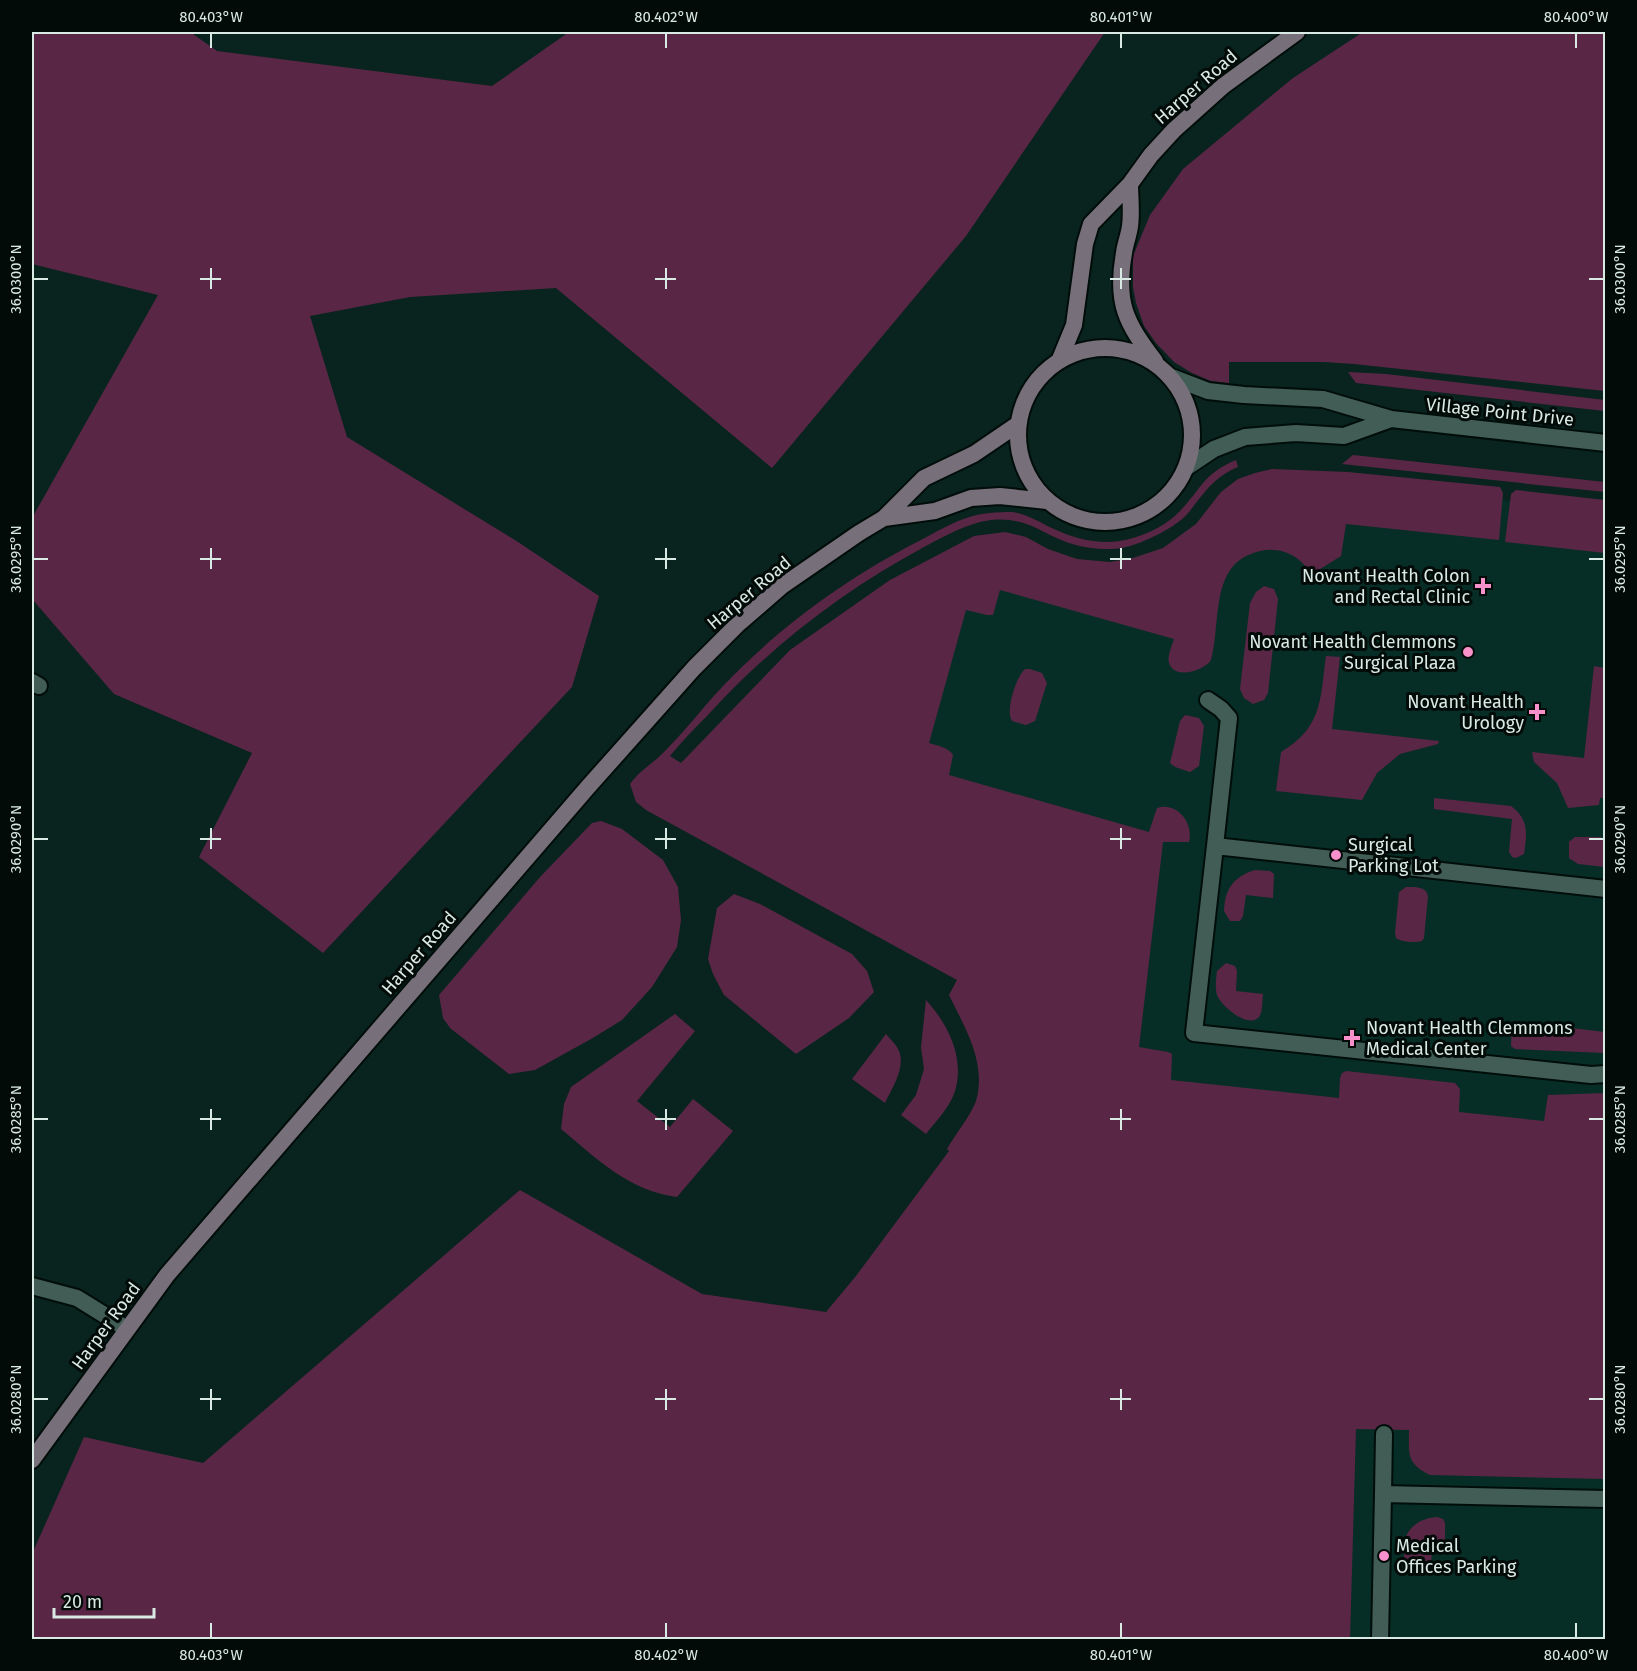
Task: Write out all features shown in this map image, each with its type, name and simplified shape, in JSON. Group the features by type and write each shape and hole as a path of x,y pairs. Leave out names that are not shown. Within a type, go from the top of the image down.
{"main road":[{"name":"Harper Road","path":"1060,359 1074,325 1085,244 1091,224 1130,184 1151,155 1174,130 1215,93 1271,49 1297,32"},
{"path":"1130,184 1130,226 1123,256 1122,297 1133,333 1184,395 1191,419 1192,444 1187,467 1166,497 1151,509 1126,520 1098,522 1071,516 1047,501 1029,479 1019,452 1018,424 1025,399 1039,376 1060,359 1079,351 1100,347 1121,349 1141,355 1164,371"},
{"name":"Harper Road","path":"32,1460 175,1266 588,787 694,668 737,625 782,586 884,518 924,478 974,454 1018,424"},
{"name":"Harper Road","path":"884,518 935,511 971,498 1000,496 1047,501"}],"street":[{"name":"Village Point Drive","path":"1164,371 1208,391 1323,399 1391,419 1605,443"},
{"name":"Village Point Drive","path":"1187,467 1214,449 1245,437 1296,433 1344,436 1391,419"},
{"path":"1208,700 1229,718 1194,1033 1591,1075 1605,1074"},
{"path":"1215,846 1605,889"},
{"path":"32,1286 77,1298 128,1329"},
{"path":"1380,1640 1384,1434"},
{"path":"1383,1494 1605,1499"}],"shaded area":[{"path":"32,32 190,32 217,51 492,86 569,32 1105,32 966,236 772,468 556,288 410,297 310,316 347,437 518,542 599,596 572,687 323,953 199,857 252,753 114,694 33,600 32,518 158,295 32,264"},
{"path":"1363,32 1605,32 1605,391 1324,362 1229,362 1229,383 1211,381 1174,362 1144,326 1133,287 1133,256 1150,215 1183,169 1293,78"},
{"path":"1348,372 1386,374 1605,400 1605,411 1356,383"},
{"path":"1353,455 1605,482 1605,492 1342,464"},
{"path":"1236,460 1238,467 1216,481 1176,524 1149,539 1122,548 1081,546 1016,521 991,520 956,530 864,582 781,644 731,691 670,756 681,763 790,650 890,580 974,536 1005,532 1026,537 1048,549 1077,559 1110,562 1133,558 1163,548 1196,524 1221,492 1238,479 1272,469 1348,472 1500,487 1503,493 1499,540 1346,524 1341,556 1317,571 1313,577 1297,558 1280,551 1259,551 1238,561 1229,572 1223,585 1211,660 1202,668 1189,672 1177,671 1169,663 1169,654 1174,639 1000,590 993,615 966,610 929,743 946,748 953,755 949,775 1149,832 1157,808 1171,808 1182,815 1189,828 1189,842 1163,842 1139,1047 1172,1054 1171,1080 1339,1098 1340,1078 1346,1071 1455,1083 1460,1089 1459,1112 1544,1121 1548,1095 1605,1093 1605,1479 1430,1475 1422,1471 1410,1457 1409,1430 1356,1429 1350,1639 32,1640 32,1554 84,1437 203,1463 520,1190 702,1294 826,1312 856,1276 949,1151 947,1149 974,1107 979,1087 977,1059 949,995 957,980 646,810 636,802 630,784 681,735 723,686 767,644 840,587 892,555 945,527 980,514 995,512 1012,512 1023,515 1064,533 1093,541 1113,542 1133,538 1152,531 1170,520 1210,476"},
{"name":"Novant Health Clemmons Medical Center","path":"1269,475 1605,511 1605,1639 1350,1639 1195,1137 909,782 923,615 1006,579 1118,567 1182,545"},
{"path":"1516,490 1605,500 1605,553 1505,542 1511,494"},
{"path":"1264,586 1274,589 1278,599 1268,693 1264,700 1253,704 1244,698 1240,689 1250,603 1256,592"},
{"path":"1326,656 1340,657 1332,729 1439,741 1438,744 1400,754 1377,773 1362,800 1276,791 1281,752 1305,732 1317,711"},
{"path":"1594,666 1605,668 1605,798 1600,798 1599,805 1568,808 1557,783 1534,762 1532,752 1584,758"},
{"path":"1025,669 1042,673 1047,683 1035,721 1026,725 1012,721 1010,716 1015,686"},
{"path":"1185,715 1199,718 1204,726 1199,766 1190,772 1170,763 1180,721"},
{"path":"1434,798 1511,806 1524,822 1526,840 1524,854 1516,858 1512,857 1509,852 1512,819 1434,809"},
{"path":"601,821 622,829 663,860 678,887 681,920 677,947 652,987 622,1020 535,1070 509,1074 450,1028 443,1018 439,995 541,876 592,823"},
{"path":"1575,837 1601,837 1605,841 1605,867 1578,864 1569,858 1569,842"},
{"path":"1255,870 1270,871 1274,874 1273,898 1246,895 1240,921 1230,921 1224,911 1228,890 1241,876"},
{"path":"1406,887 1423,889 1428,896 1422,941 1408,942 1396,938 1399,892"},
{"path":"734,894 760,904 852,954 867,971 874,992 849,1018 796,1054 724,995 713,974 708,959 717,908"},
{"path":"1226,963 1235,966 1237,971 1236,991 1263,994 1260,1015 1254,1020 1235,1015 1217,995 1217,971"},
{"path":"926,1000 934,1009 953,1042 958,1079 950,1103 926,1134 901,1115 916,1095 924,1069 921,1047"},
{"path":"675,1014 695,1031 637,1101 670,1127 693,1099 733,1131 677,1197 644,1188 614,1172 561,1129 564,1104 571,1087"},
{"path":"1512,1021 1605,1032 1605,1053 1515,1049 1511,1046"},
{"path":"886,1034 897,1047 901,1062 900,1070 885,1103 852,1079"},
{"path":"1437,1517 1443,1519 1445,1523 1445,1546 1432,1546 1431,1566 1406,1564 1405,1538 1420,1522"}],"place":[{"name":"Novant Health Colon and Rectal Clinic","path":"1483,586"},
{"name":"Novant Health Clemmons Surgical Plaza","path":"1468,652"},
{"name":"Novant Health Urology","path":"1537,712"},
{"name":"Surgical Parking Lot","path":"1336,855"},
{"name":"Novant Health Clemmons Medical Center","path":"1352,1038"},
{"name":"Medical Offices Parking","path":"1384,1556"}]}
